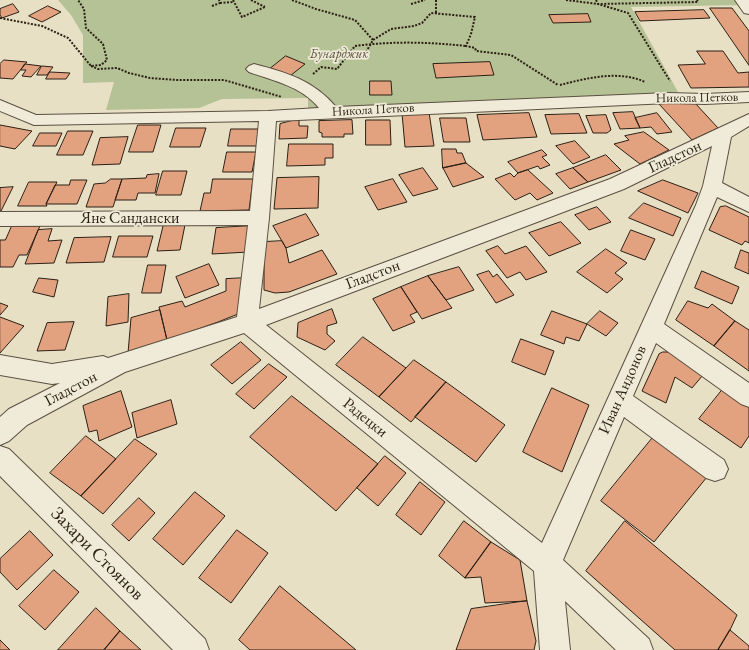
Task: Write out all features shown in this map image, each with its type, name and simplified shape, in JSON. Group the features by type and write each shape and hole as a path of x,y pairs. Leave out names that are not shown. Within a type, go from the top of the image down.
{"street":[{"path":"742,0 749,10"},
{"path":"254,69 300,84 318,97 332,112"},
{"name":"Никола Петков","path":"0,105 34,120 268,116 332,112 680,98 705,99 749,97"},
{"path":"705,99 730,122"},
{"path":"247,323 259,218 268,116"},
{"path":"0,118 34,120"},
{"name":"Иван Андонов","path":"555,650 548,564 705,205 712,186 730,122"},
{"name":"Гладстон","path":"0,433 18,418 118,364 247,323 617,184 730,122"},
{"path":"712,186 749,205"},
{"name":"Яне Сандански","path":"0,219 259,218"},
{"name":"Радецки","path":"247,323 548,564 638,650"},
{"path":"651,327 749,396"},
{"path":"0,365 52,374 118,364"},
{"path":"619,400 715,468"},
{"name":"Захари Стоянов","path":"0,458 194,650"}],"path":[{"path":"78,0 84,9 86,28 103,44 107,60 101,66 91,66"},
{"path":"212,6 234,1 242,17 265,7 251,0"},
{"path":"292,0 316,9 355,20 373,40"},
{"path":"411,4 425,0"},
{"path":"436,0 436,13"},
{"path":"566,0 598,4 698,2 697,0"},
{"path":"596,0 598,4 628,13 680,98"},
{"path":"366,52 373,40 391,29 414,26 422,23 431,13 474,17 471,34 466,46"},
{"path":"0,18 42,26 68,38 91,66 98,69 117,68 129,73 150,78 177,80 224,80 291,100 303,114"},
{"path":"300,84 321,67 337,69 355,46 371,43 410,42 466,46 475,48 476,51 511,55 558,85"}],"green space":[{"name":"Бунарджик","path":"58,0 749,0 749,5 631,7 678,92 308,109 308,98 222,99 199,108 106,110 114,82 83,83 83,35 71,15"}],"building":[{"path":"13,4 19,12 2,18 0,15 0,9"},
{"path":"48,6 61,12 42,22 29,16"},
{"path":"710,8 732,8 749,31 749,65"},
{"path":"704,10 710,18 640,21 635,12"},
{"path":"588,14 591,22 553,23 549,15"},
{"path":"697,51 723,51 738,73 749,72 749,87 691,88 678,65 705,64"},
{"path":"286,56 305,64 290,76 271,68"},
{"path":"4,60 27,62 13,79 0,78 0,64"},
{"path":"490,62 494,75 436,78 433,64"},
{"path":"25,64 41,66 31,77 22,76 26,70 21,70"},
{"path":"42,66 53,67 47,75 37,75"},
{"path":"50,72 70,73 66,79 46,79"},
{"path":"370,81 391,81 392,95 370,95"},
{"path":"695,103 718,128 692,140 659,104"},
{"path":"429,112 434,146 405,147 402,113"},
{"path":"633,112 640,128 620,129 613,113"},
{"path":"529,113 537,137 483,140 477,115"},
{"path":"657,113 672,132 657,134 651,127 640,128 635,118"},
{"path":"579,114 587,133 551,134 545,115"},
{"path":"606,115 611,130 607,133 593,133 586,116"},
{"path":"440,118 466,118 470,142 444,142"},
{"path":"299,119 299,126 308,126 307,138 279,139 280,124"},
{"path":"352,120 353,134 344,134 344,137 322,137 322,133 319,132 319,121"},
{"path":"366,120 390,120 391,145 366,145"},
{"path":"0,125 32,131 15,149 0,146"},
{"path":"138,125 161,125 153,152 129,152"},
{"path":"176,128 206,128 200,147 170,147"},
{"path":"231,129 261,129 258,146 228,146"},
{"path":"68,131 93,131 83,155 57,155"},
{"path":"644,132 669,150 640,164 614,144 629,140 625,136"},
{"path":"40,133 62,133 56,146 33,146"},
{"path":"128,137 120,164 92,165 100,138"},
{"path":"575,141 590,157 573,164 556,146"},
{"path":"289,144 333,144 333,158 325,158 325,165 287,166"},
{"path":"442,149 456,149 457,153 462,153 466,163 443,168"},
{"path":"542,150 547,155 542,157 550,165 540,169 538,166 518,173 508,162"},
{"path":"227,152 256,152 252,172 223,172"},
{"path":"606,155 621,170 588,182 573,168"},
{"path":"466,163 484,177 453,187 443,168"},
{"path":"423,168 438,189 413,196 399,175"},
{"path":"573,168 588,182 570,189 556,174"},
{"path":"528,170 553,193 537,200 530,193 515,200 495,179 510,173 514,177 518,173"},
{"path":"163,171 187,171 181,195 156,195"},
{"path":"159,174 155,193 138,193 136,200 115,200 122,179 146,178 147,175"},
{"path":"319,177 318,208 274,209 277,178"},
{"path":"111,179 122,179 113,207 86,207 94,184 105,183"},
{"path":"213,179 253,179 249,210 200,211 204,193 210,193"},
{"path":"393,179 407,202 378,210 365,187"},
{"path":"71,180 87,180 77,204 46,204 55,185 69,185"},
{"path":"663,180 698,193 688,213 638,191"},
{"path":"29,182 57,182 46,204 47,206 18,206"},
{"path":"13,187 0,213 0,188"},
{"path":"644,203 681,218 673,236 629,218"},
{"path":"726,206 749,217 749,243 745,241 742,245 709,230 720,207"},
{"path":"597,207 611,222 589,230 575,215"},
{"path":"306,214 319,235 286,248 273,226"},
{"path":"561,222 581,243 549,256 529,233"},
{"path":"185,225 180,250 157,251 163,226"},
{"path":"12,226 40,226 27,255 19,255 13,267 0,267 0,240 5,240"},
{"path":"251,226 249,252 212,254 216,228"},
{"path":"52,229 48,241 62,240 54,263 25,264 38,230"},
{"path":"631,230 655,239 645,260 621,251"},
{"path":"119,236 153,236 147,257 113,257"},
{"path":"111,237 104,262 66,263 74,238"},
{"path":"282,241 286,248 289,263 322,250 337,274 289,292 275,293 264,290 264,242"},
{"path":"498,246 505,254 526,246 547,272 526,280 520,272 507,278 486,251"},
{"path":"606,249 627,263 615,273 623,279 607,293 577,272"},
{"path":"741,250 749,253 749,274 735,268"},
{"path":"209,264 219,285 185,298 176,277"},
{"path":"148,265 166,265 161,293 142,293"},
{"path":"459,267 474,290 446,300 428,276"},
{"path":"489,271 493,277 497,274 514,295 496,303 477,275"},
{"path":"702,271 739,287 732,304 695,288"},
{"path":"428,276 452,308 422,319 401,287"},
{"path":"39,278 58,280 54,297 33,292"},
{"path":"246,278 238,314 167,340 159,307 182,301 185,307 226,291 226,279"},
{"path":"401,287 417,312 410,315 415,322 393,331 373,299"},
{"path":"129,294 128,322 106,326 108,297"},
{"path":"688,301 708,308 712,304 735,321 714,346 676,320"},
{"path":"0,303 8,306 0,315"},
{"path":"332,309 337,323 327,326 327,334 335,341 325,350 297,337 298,323"},
{"path":"160,310 167,340 128,353 131,318"},
{"path":"552,311 587,324 579,341 566,337 564,344 541,335"},
{"path":"600,311 618,323 606,336 587,324"},
{"path":"0,317 24,326 0,353"},
{"path":"735,321 749,330 749,371 714,346"},
{"path":"74,322 65,350 37,351 47,323"},
{"path":"363,337 406,368 379,397 336,365"},
{"path":"521,339 554,351 545,375 512,362"},
{"path":"241,342 261,360 232,384 211,365"},
{"path":"669,352 703,375 692,388 675,377 666,403 642,391 659,354"},
{"path":"414,360 446,382 411,422 379,397"},
{"path":"269,364 287,377 254,409 236,394"},
{"path":"446,382 505,425 476,462 415,417"},
{"path":"552,388 589,405 562,472 523,452"},
{"path":"723,389 749,406 749,436 741,448 699,419"},
{"path":"121,391 132,427 99,441 97,430 89,432 83,406"},
{"path":"292,396 378,464 336,511 250,437"},
{"path":"171,400 177,424 137,438 132,413"},
{"path":"655,435 707,477 654,542 601,501"},
{"path":"86,436 116,459 81,496 50,473"},
{"path":"135,439 157,454 103,514 81,496"},
{"path":"385,456 406,473 378,506 357,488"},
{"path":"420,482 445,502 421,535 396,515"},
{"path":"195,492 225,516 183,565 153,539"},
{"path":"139,498 155,513 129,541 112,525"},
{"path":"464,521 491,542 465,578 439,556"},
{"path":"625,521 737,615 718,650 675,650 586,571"},
{"path":"237,530 268,553 231,603 199,578"},
{"path":"30,531 53,555 17,590 0,572 0,559"},
{"path":"491,542 520,560 527,601 485,603 481,577 465,578"},
{"path":"54,570 79,592 45,630 19,606"},
{"path":"280,586 356,650 250,650 239,640"},
{"path":"527,601 536,641 534,650 456,650 471,609"},
{"path":"96,608 120,631 104,650 58,650"},
{"path":"730,630 749,646 749,650 718,650"},
{"path":"120,631 141,650 104,650"},
{"path":"0,640 10,650 0,650"}]}
